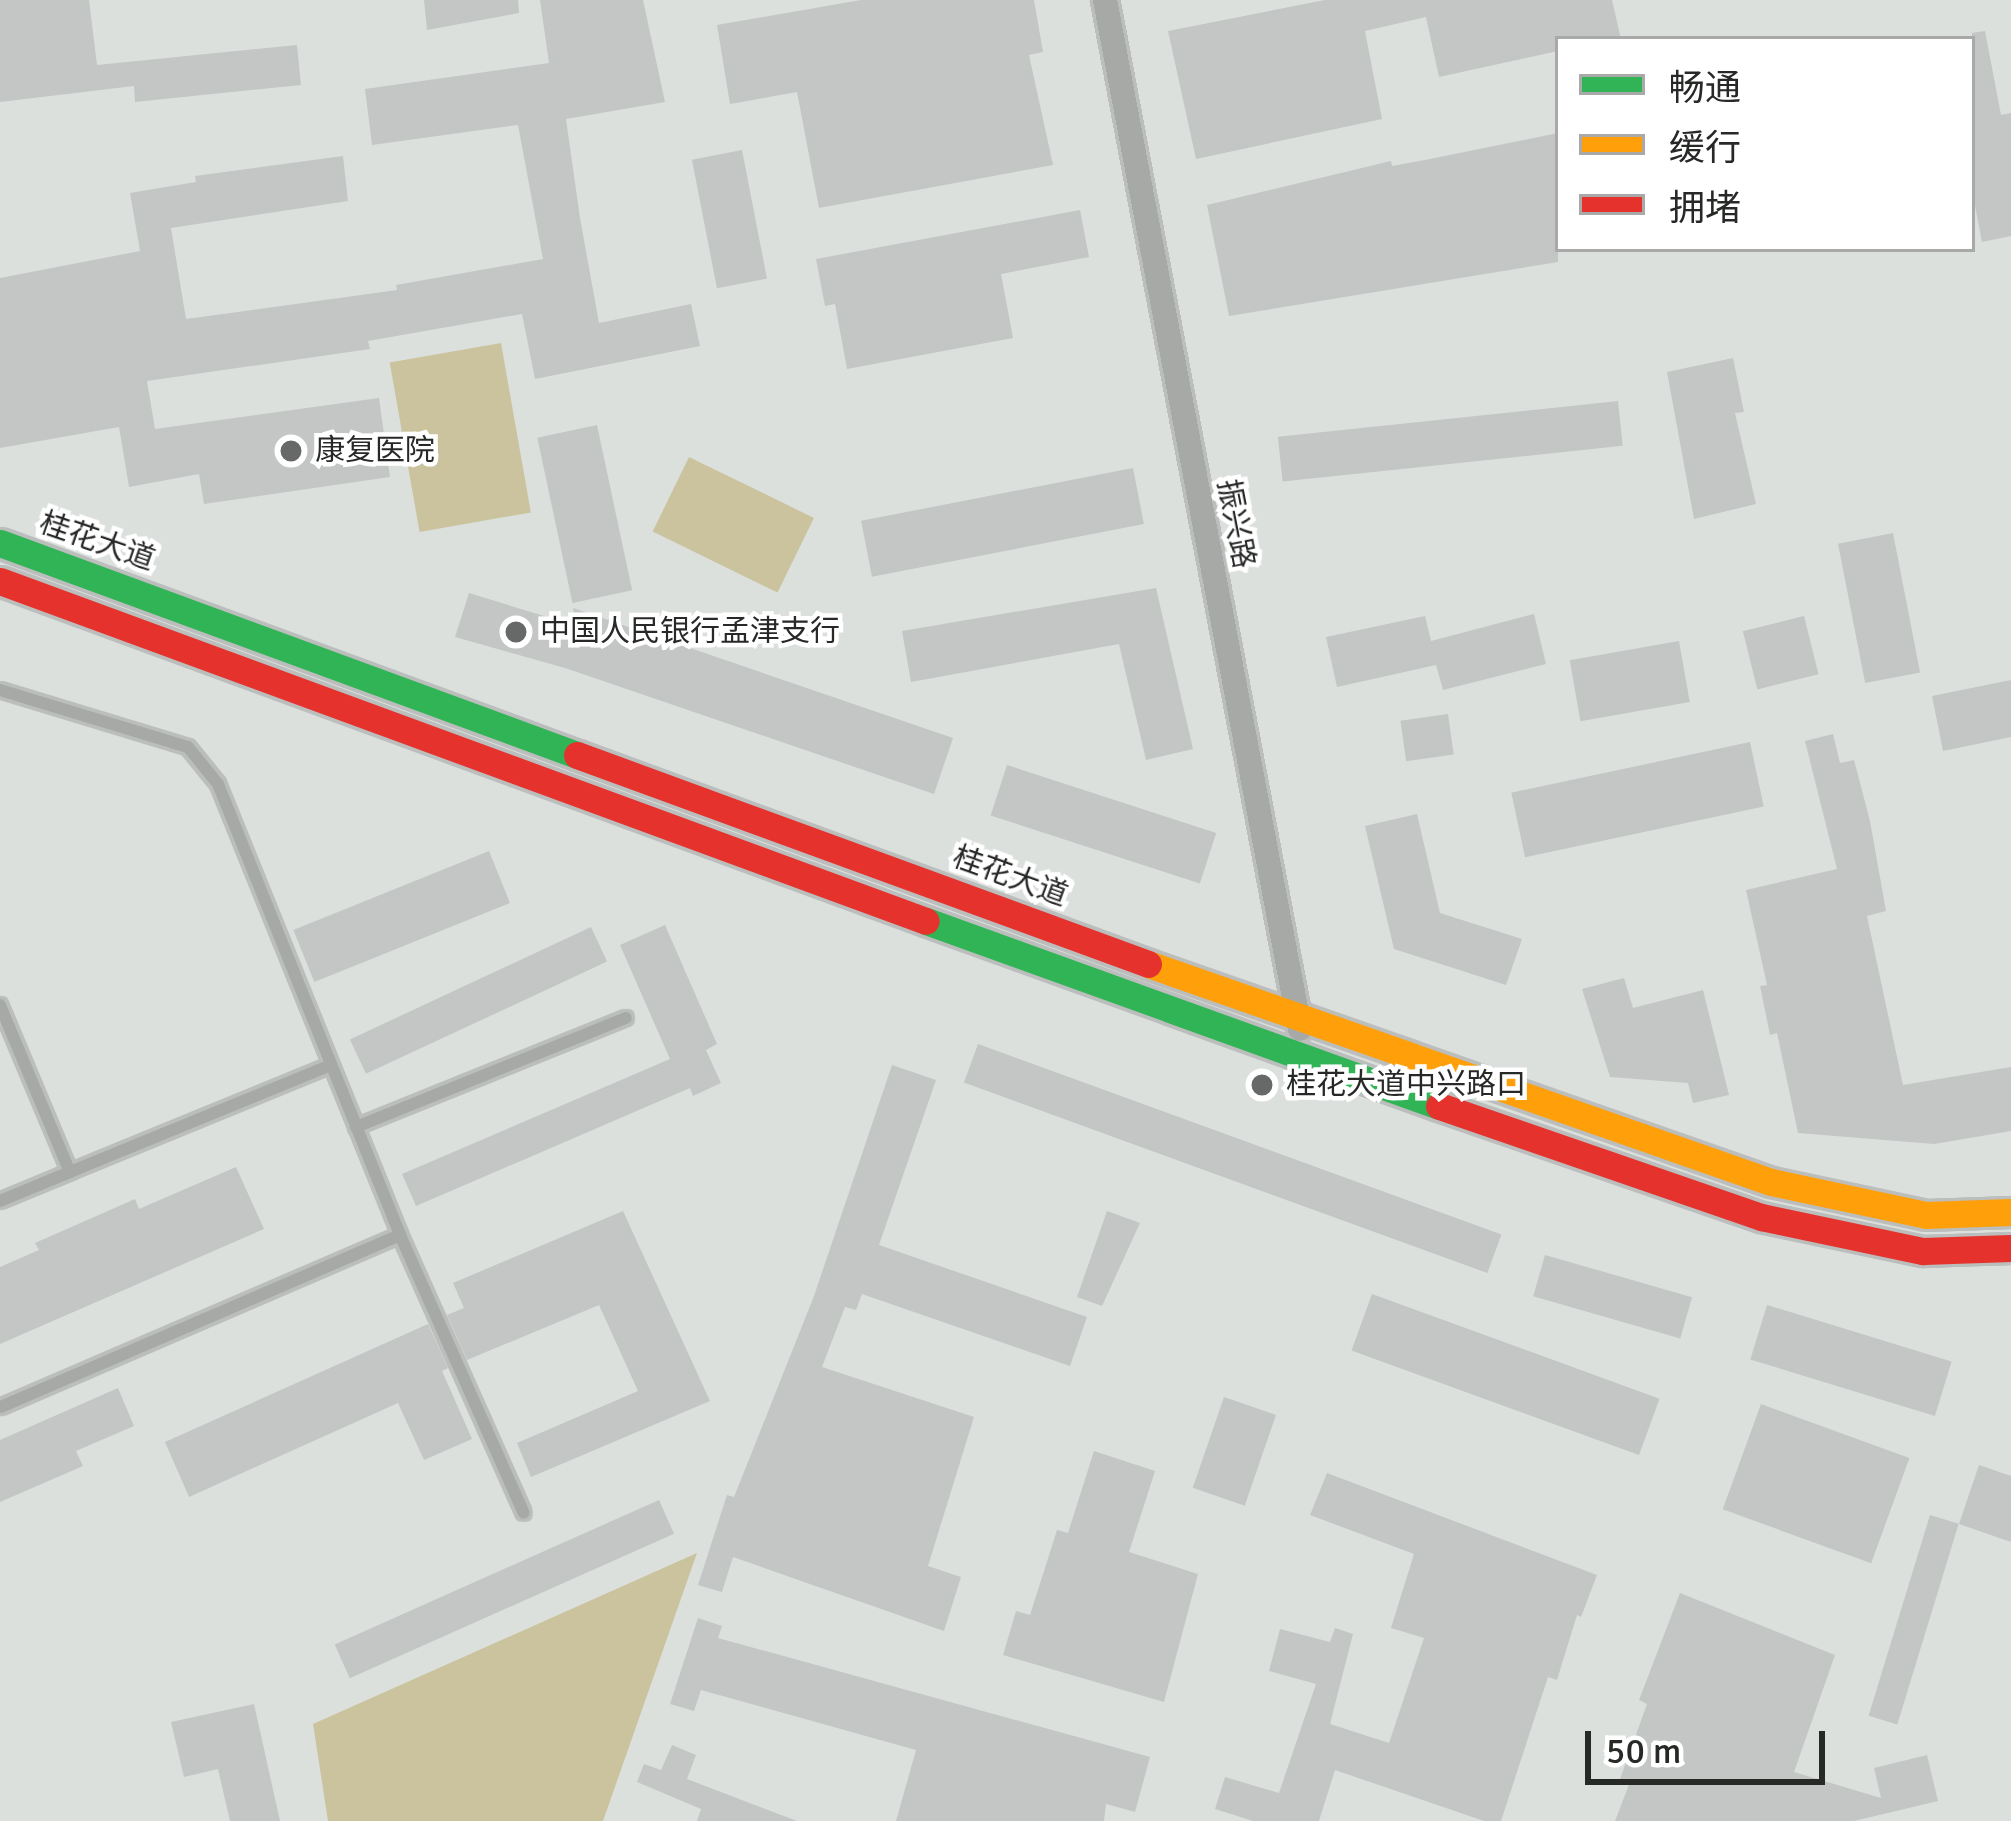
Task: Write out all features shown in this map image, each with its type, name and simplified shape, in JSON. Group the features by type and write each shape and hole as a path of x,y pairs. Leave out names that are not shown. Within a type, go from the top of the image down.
{"main road":[{"name":"桂花大道","path":"0,543 1298,1019 1771,1183 1926,1215 2011,1212"},
{"path":"0,580 1306,1060 1761,1217 1923,1251 2011,1248"}],"street":[{"name":"振兴路","path":"1105,0 1306,1060"}],"lane":[{"path":"0,690 188,747 218,784 400,1234 524,1513"},
{"path":"0,1005 70,1172"},
{"path":"356,1127 626,1018"},
{"path":"0,1202 332,1065"},
{"path":"0,1407 400,1234"}],"shaded area":[{"path":"501,343 531,512 420,532 390,363"},
{"path":"689,457 814,518 778,593 653,532"},
{"path":"697,1553 603,1821 328,1821 313,1724"}],"building":[{"path":"0,0 89,0 97,65 297,45 301,85 135,102 134,86 0,102"},
{"path":"424,0 518,0 519,13 427,30"},
{"path":"540,0 643,0 665,102 566,119 580,218 599,323 691,304 700,346 535,379 522,314 368,341 370,349 147,381 155,429 379,398 390,477 204,504 199,474 129,487 119,427 0,448 0,278 140,251 130,193 196,182 195,176 343,156 348,201 171,228 186,319 397,290 396,285 543,259 518,125 372,145 365,89 549,63"},
{"path":"861,0 1034,0 1043,52 1029,55 1053,165 819,208 797,92 730,104 717,25"},
{"path":"1325,0 1612,0 1620,36 1555,36 1555,52 1439,77 1426,17 1365,31 1382,119 1196,159 1168,31"},
{"path":"1985,31 2001,115 2011,113 2011,236 1982,242 1975,206 1972,33"},
{"path":"1555,134 1558,262 1229,316 1207,205 1391,161 1392,166"},
{"path":"742,150 767,279 717,288 692,160"},
{"path":"1080,210 1089,257 1001,274 1013,338 847,369 835,304 825,306 816,259"},
{"path":"1733,358 1744,412 1735,413 1756,504 1694,519 1667,372"},
{"path":"1618,401 1623,446 1283,482 1278,437"},
{"path":"597,425 632,590 572,603 537,438"},
{"path":"1133,468 1144,524 872,577 861,521"},
{"path":"1893,533 1920,672 1865,683 1838,544"},
{"path":"1156,588 1193,749 1146,760 1119,644 911,682 902,631"},
{"path":"469,593 577,626 573,608 953,738 934,794 565,668 455,637"},
{"path":"1534,614 1546,664 1443,690 1436,665 1337,687 1326,637 1425,616 1431,641"},
{"path":"1804,616 1819,674 1757,689 1743,631"},
{"path":"1679,641 1690,702 1580,721 1570,660"},
{"path":"2011,680 2011,737 1943,751 1932,696"},
{"path":"1448,714 1454,755 1406,761 1400,721"},
{"path":"1833,734 1840,763 1854,760 1870,821 1886,911 1867,916 1903,1085 2011,1067 2011,1131 1934,1144 1798,1133 1777,1033 1770,1035 1760,986 1767,985 1746,890 1837,869 1805,741"},
{"path":"1750,742 1764,807 1525,857 1511,793"},
{"path":"1007,765 1216,833 1200,883 991,815"},
{"path":"1417,814 1440,913 1522,939 1506,985 1394,949 1365,826"},
{"path":"489,851 510,903 314,982 293,930"},
{"path":"665,925 717,1044 706,1050 721,1083 693,1096 690,1088 416,1206 402,1174 670,1059 620,945"},
{"path":"591,927 607,961 366,1074 350,1039"},
{"path":"1624,978 1633,1008 1703,990 1729,1095 1693,1103 1688,1083 1610,1077 1582,989"},
{"path":"978,1044 1501,1235 1487,1273 964,1083"},
{"path":"892,1065 936,1080 879,1245 1087,1317 1070,1366 862,1294 856,1310 845,1307 822,1367 974,1417 928,1566 961,1577 944,1631 733,1557 722,1592 698,1585 727,1495 734,1497 814,1296"},
{"path":"236,1167 264,1229 0,1344 0,1267 39,1250 35,1243 135,1199 139,1209"},
{"path":"623,1211 710,1401 531,1477 517,1443 638,1391 599,1305 467,1360 447,1315 464,1308 453,1283"},
{"path":"1107,1211 1140,1223 1102,1306 1077,1297"},
{"path":"1545,1255 1692,1297 1680,1339 1533,1296"},
{"path":"1372,1294 1660,1399 1639,1455 1351,1350"},
{"path":"1767,1305 1952,1361 1935,1416 1750,1360"},
{"path":"428,1324 448,1368 442,1371 472,1439 424,1460 398,1403 189,1497 165,1442"},
{"path":"118,1388 134,1426 76,1451 83,1466 0,1502 0,1440"},
{"path":"1224,1397 1276,1415 1245,1506 1193,1488"},
{"path":"1761,1404 1909,1458 1871,1563 1723,1509"},
{"path":"1094,1451 1155,1471 1129,1552 1198,1574 1164,1702 1003,1655 1016,1611 1030,1615 1057,1530 1068,1533"},
{"path":"1979,1465 2011,1476 2011,1542 1959,1524"},
{"path":"1327,1473 1597,1575 1581,1617 1577,1615 1557,1680 1548,1677 1501,1821 1484,1821 1335,1770 1319,1821 1253,1821 1215,1809 1225,1777 1279,1793 1316,1684 1269,1671 1280,1629 1330,1642 1335,1628 1353,1634 1330,1724 1389,1743 1424,1638 1391,1628 1414,1554 1310,1515"},
{"path":"659,1500 674,1534 350,1678 335,1644"},
{"path":"1930,1515 1959,1524 1897,1725 1869,1716"},
{"path":"1680,1593 1835,1655 1794,1772 1881,1798 1874,1768 1927,1755 1938,1801 1854,1821 1615,1821 1630,1782 1620,1779 1647,1704 1639,1700"},
{"path":"698,1618 722,1626 718,1638 1150,1757 1135,1812 1106,1804 1104,1821 896,1821 916,1750 701,1690 694,1711 670,1704"},
{"path":"254,1704 280,1821 230,1821 218,1769 184,1777 171,1722"},
{"path":"672,1745 696,1755 687,1779 797,1821 697,1821 701,1809 637,1782 644,1764 661,1770"}],"traffic: fast":[{"path":"0,543 577,755"},
{"path":"926,921 1439,1106"}],"traffic: slow":[{"path":"1148,964 1771,1182 1926,1215 2011,1212"}],"traffic: jam":[{"path":"0,581 926,921"},
{"path":"577,755 1148,964"},
{"path":"1439,1106 1761,1217 1923,1251 2011,1248"}],"place":[{"name":"康复医院","path":"291,451"},
{"name":"中国人民银行孟津支行","path":"516,632"},
{"name":"桂花大道中兴路口","path":"1262,1085"}]}
